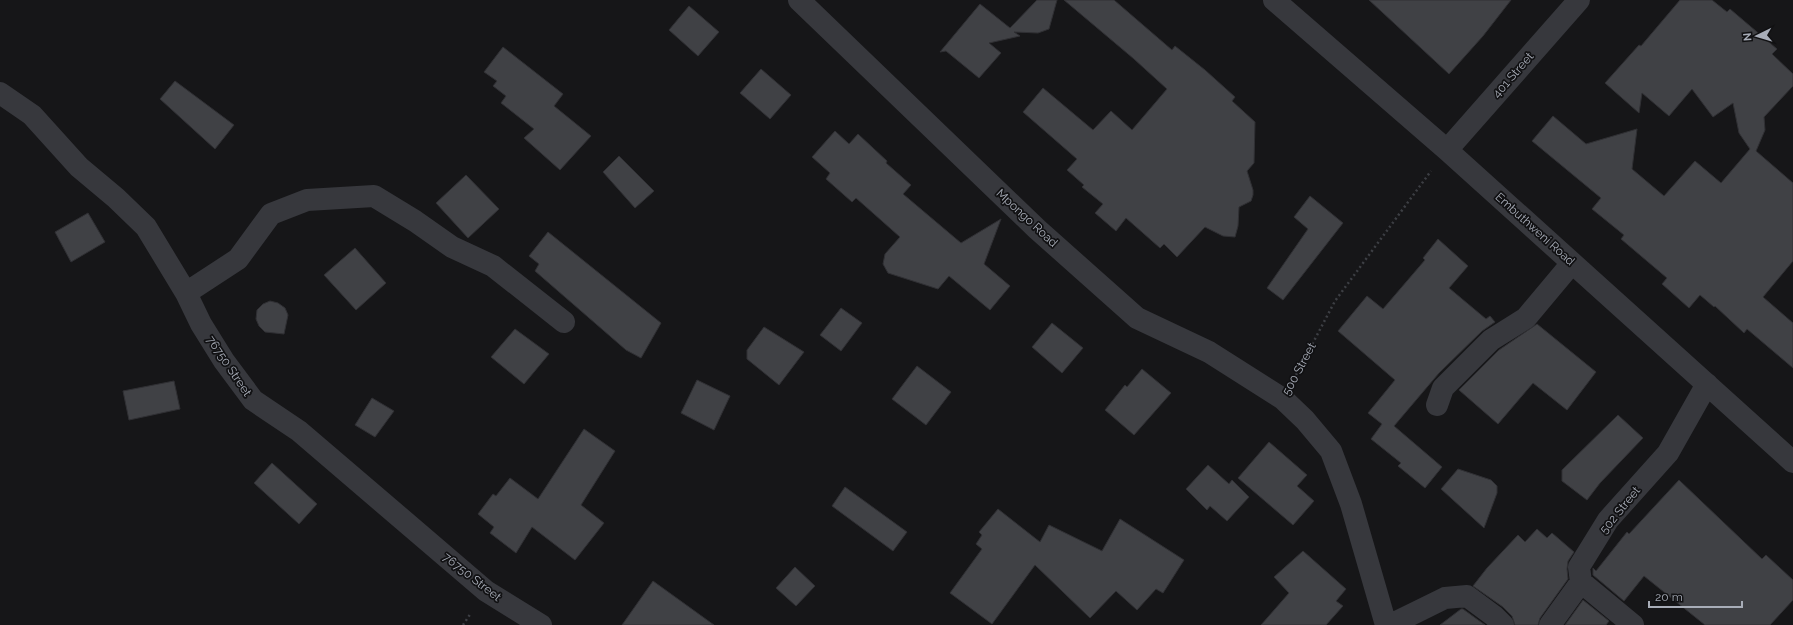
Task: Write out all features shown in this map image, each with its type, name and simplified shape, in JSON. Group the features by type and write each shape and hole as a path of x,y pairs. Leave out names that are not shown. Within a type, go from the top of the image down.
{"street":[{"name":"Mpongo Road","path":"799,0 1037,229 1137,318 1209,352 1282,399"},
{"name":"Embuthweni Road","path":"1274,0 1447,150 1793,462"},
{"name":"401 Street","path":"1447,150 1579,0"},
{"name":"76750 Street","path":"0,93 32,115 79,167 116,198 146,227 186,293 201,324 224,361 253,400 299,431 486,591 541,625"},
{"path":"186,293 238,259 271,214 308,200 374,196 415,221 452,247 493,266 564,322"},
{"path":"1436,405 1443,388 1492,340 1526,318 1572,263"},
{"name":"502 Street","path":"1581,582 1579,567 1608,520 1668,453 1707,384"},
{"name":"500 Street","path":"1282,399 1305,420 1331,451 1351,504 1386,625"},
{"path":"1550,625 1581,582 1633,625"},
{"path":"1390,625 1445,598 1467,596 1494,616 1503,625"}],"path":[{"name":"500 Street","path":"1282,399 1335,301 1447,150"}],"building":[{"path":"1037,0 1057,0 1049,29 1038,33 1014,32 1020,36 989,43 1001,53 979,78 946,51 940,52 980,4 1010,28"},
{"path":"1064,0 1114,0 1172,50 1175,46 1205,70 1235,97 1232,101 1255,122 1254,163 1247,171 1253,190 1253,195 1251,201 1239,207 1238,226 1235,237 1223,236 1205,227 1177,257 1164,244 1160,248 1126,218 1116,231 1095,213 1103,204 1082,187 1084,185 1067,170 1077,159 1023,112 1043,88 1093,130 1111,111 1132,130 1167,89"},
{"path":"1369,0 1511,0 1483,36 1449,74"},
{"path":"1680,0 1712,0 1727,12 1730,9 1777,49 1772,54 1793,74 1793,86 1764,117 1765,130 1756,151 1793,183 1793,261 1763,297 1793,323 1793,368 1747,329 1744,333 1715,306 1714,307 1700,295 1689,308 1662,284 1667,278 1621,239 1624,235 1592,209 1601,198 1532,141 1553,116 1586,144 1637,129 1632,169 1664,196 1695,161 1721,183 1750,149 1739,133 1733,103 1713,117 1692,89 1669,116 1642,93 1639,113 1605,83 1639,45 1641,46"},
{"path":"689,6 719,32 698,56 669,30"},
{"path":"503,47 563,94 554,106 591,136 560,170 524,138 534,129 501,103 506,96 493,86 497,81 484,72"},
{"path":"761,69 791,95 770,119 740,93"},
{"path":"175,81 234,125 215,149 160,99"},
{"path":"835,131 849,144 858,134 887,161 886,163 911,185 903,194 961,243 1001,219 984,264 1010,286 990,310 949,276 938,289 888,273 883,264 885,254 900,237 856,198 852,202 826,179 830,173 812,157"},
{"path":"619,156 654,191 635,208 603,172"},
{"path":"466,175 499,209 468,238 436,203"},
{"path":"1310,196 1343,223 1283,300 1267,288 1308,229 1294,217"},
{"path":"88,213 105,242 71,262 55,232"},
{"path":"548,232 661,323 641,358 626,350 535,271 539,264 529,256"},
{"path":"1438,239 1468,266 1449,288 1486,319 1490,316 1495,322 1482,331 1439,373 1394,426 1442,467 1425,488 1398,466 1401,463 1371,439 1382,424 1368,413 1395,380 1338,331 1367,296 1383,309 1425,260 1423,258"},
{"path":"355,248 386,283 356,310 324,275"},
{"path":"270,301 278,303 285,308 288,315 284,334 265,332 259,326 256,319 257,310 263,304"},
{"path":"841,308 862,323 841,351 820,335"},
{"path":"1052,323 1083,348 1062,373 1032,347"},
{"path":"1537,324 1596,372 1567,410 1533,383 1498,424 1459,390 1499,350"},
{"path":"764,327 804,352 779,385 747,359 747,350"},
{"path":"515,329 549,354 524,384 491,357"},
{"path":"917,366 951,392 926,425 892,399"},
{"path":"1142,369 1171,393 1134,435 1105,410 1125,385 1127,387"},
{"path":"697,380 730,396 714,430 681,413"},
{"path":"174,381 180,409 129,420 123,391"},
{"path":"372,398 394,411 375,437 355,425"},
{"path":"1618,415 1643,438 1600,483 1587,500 1562,481 1562,470"},
{"path":"584,429 615,451 581,505 604,523 575,560 532,527 516,553 490,533 494,527 478,514 493,494 496,496 510,478 538,499"},
{"path":"1269,442 1307,475 1297,486 1314,501 1293,525 1238,478"},
{"path":"272,463 317,504 299,524 254,483"},
{"path":"1208,465 1229,484 1232,480 1249,497 1227,521 1210,506 1207,510 1186,489"},
{"path":"1458,469 1491,480 1497,486 1497,493 1484,528 1441,489"},
{"path":"1679,480 1762,559 1766,555 1793,580 1793,600 1770,625 1705,625 1644,576 1624,601 1593,575 1593,568 1596,571 1627,532 1629,534"},
{"path":"845,487 907,532 893,551 832,506"},
{"path":"998,509 1040,542 1049,525 1102,551 1120,519 1184,560 1163,593 1156,589 1137,610 1116,591 1090,618 1035,565 992,624 950,593 982,549 976,544 982,535 979,532"},
{"path":"1537,529 1547,538 1552,533 1574,552 1568,561 1568,579 1540,618 1538,625 1515,625 1512,616 1503,607 1473,586 1487,568 1518,535 1525,542"},
{"path":"1303,551 1346,589 1336,601 1343,606 1326,625 1261,625 1289,593 1274,577"},
{"path":"795,567 815,586 796,606 776,588"},
{"path":"653,581 714,625 622,625"},
{"path":"1583,600 1609,621 1606,625 1565,625"},
{"path":"1463,609 1485,625 1440,625"}]}
